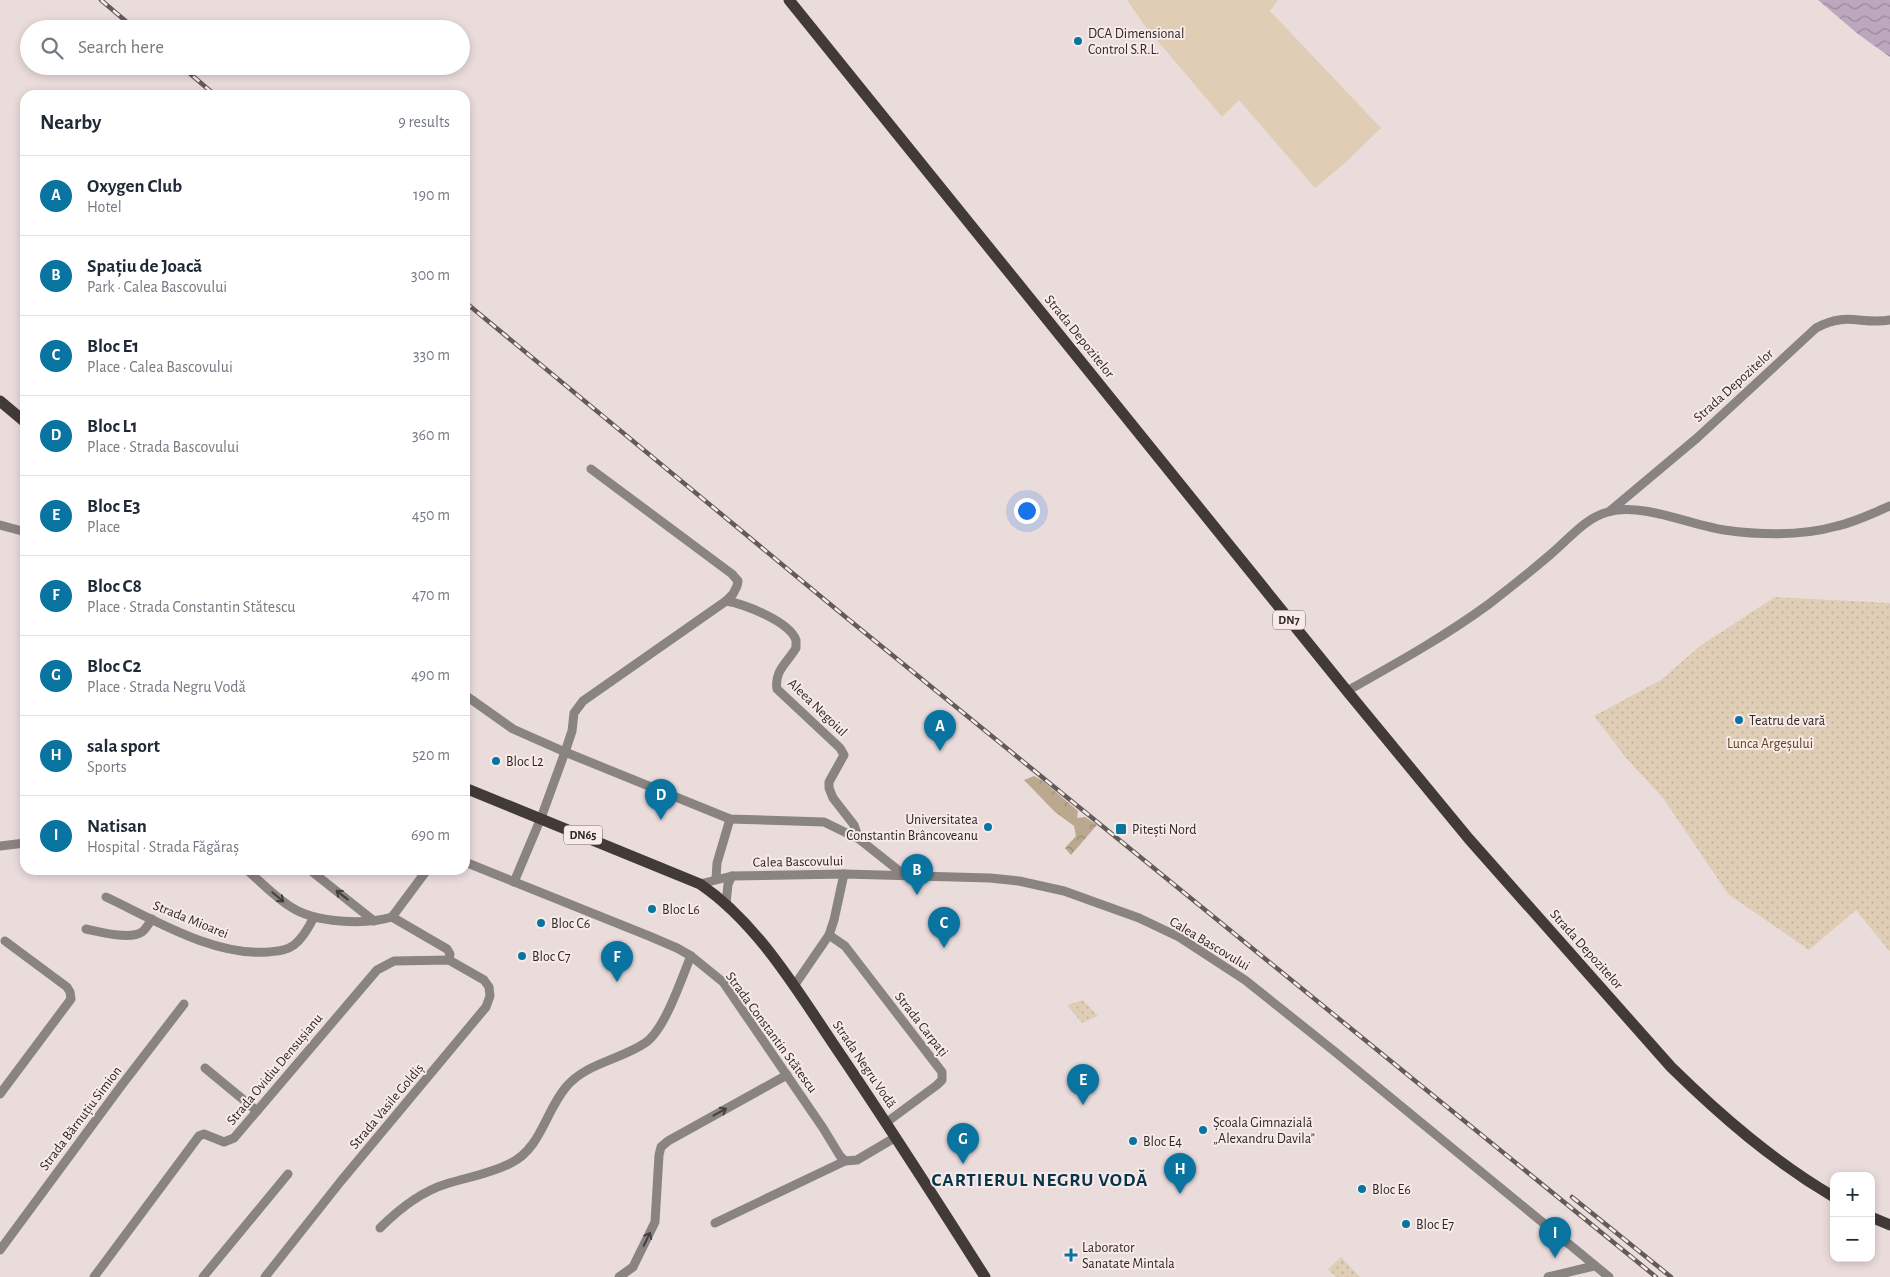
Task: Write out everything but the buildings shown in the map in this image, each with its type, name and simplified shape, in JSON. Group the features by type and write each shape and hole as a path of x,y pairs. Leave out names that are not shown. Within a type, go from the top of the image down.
{"main road":[{"name":"Strada Depozitelor","path":"789,0 1346,691 1469,839 1671,1067 1715,1109 1755,1143 1796,1173 1830,1194"},
{"path":"0,401 20,418"},
{"name":"DN65","path":"470,790 700,884"},
{"name":"Strada Negru Vodă","path":"700,884 738,916 794,986 896,1137 985,1277"},
{"path":"1875,1219 1890,1225"}],"street":[{"name":"Strada Depozitelor","path":"1346,691 1454,628 1552,554 1581,528 1598,516 1610,511 1704,431 1816,328 1828,322 1846,318 1890,320"},
{"path":"514,882 541,818 565,752 572,731 574,713 583,701 726,601 733,594 737,586 738,580 732,574 591,470"},
{"name":"Strada Depozitelor","path":"1610,511 1630,510 1654,513 1724,530 1762,533 1795,532 1837,526 1890,506"},
{"path":"0,525 20,530"},
{"name":"Aleea Negoiul","path":"726,601 756,610 785,627 796,639 796,648 775,679 776,689 840,748 844,754 830,782 829,788 833,798 854,824 859,839"},
{"path":"470,699 513,729 730,820 824,822 859,839 903,874"},
{"path":"716,879 717,864 730,820"},
{"path":"0,846 20,844"},
{"name":"Strada Constantin Stătescu","path":"470,864 656,939 690,956 723,982 845,1161"},
{"path":"794,986 829,935 844,874"},
{"name":"Calea Bascovului","path":"700,884 732,876 903,874 990,878 1064,891 1139,918 1179,937 1245,980 1608,1277"},
{"path":"253,875 291,907 314,917 336,920 374,921 392,917 423,875"},
{"path":"316,875 374,921"},
{"path":"726,904 727,889 732,876"},
{"name":"Strada Mioarei","path":"106,897 216,946 240,951 283,951 295,945 314,917"},
{"path":"392,917 446,950 450,954 449,960"},
{"path":"86,929 116,935 140,933 152,919"},
{"name":"Strada Carpați","path":"829,935 845,946 942,1072 942,1080 937,1086 886,1122"},
{"path":"0,1094 71,999 67,987 5,941"},
{"path":"380,1228 395,1212 419,1196 444,1184 485,1174 512,1163 528,1150 540,1134 558,1098 567,1086 582,1073 646,1042 656,1032 690,956"},
{"name":"Strada Ovidiu Densușianu","path":"94,1277 199,1136 204,1134 224,1142 234,1138 377,970 394,961 449,960"},
{"name":"Strada Vasile Goldiș","path":"265,1277 486,1006 490,996 489,987 484,980 449,960"},
{"name":"Strada Bărnuțiu Simion","path":"0,1250 184,1004"},
{"path":"204,1068 257,1112"},
{"path":"619,1277 633,1267 655,1222 661,1147 668,1141 787,1075"},
{"path":"715,1223 845,1161 857,1160 896,1137"},
{"path":"203,1277 288,1174"},
{"path":"1548,1277 1594,1266"}],"green space":[{"path":"1127,0 1278,0 1270,11 1381,128 1345,163 1315,188 1239,100 1222,117 1145,26"},
{"name":"Lunca Argeșului","path":"1775,597 1890,603 1890,952 1856,910 1809,950 1728,894 1663,798 1627,759 1594,716 1661,680 1700,646"},
{"path":"1034,776 1043,781 1078,811 1077,818 1085,817 1097,825 1071,855 1065,848 1076,836 1074,826 1055,812 1024,780"},
{"path":"1083,1000 1098,1016 1082,1023 1067,1005"},
{"path":"1341,1257 1360,1277 1336,1277 1328,1269"}],"water":[{"path":"1818,0 1890,0 1890,57 1858,34"}],"railway":[{"path":"101,0 124,20"},
{"path":"192,75 209,90"},
{"path":"470,306 848,619 1656,1277"},
{"path":"1572,1197 1671,1277"}],"place":[{"name":"DCA Dimensional Control S.R.L.","path":"1078,41"},
{"name":"Teatru de vară","path":"1739,720"},
{"name":"Oxygen Club","path":"940,751"},
{"name":"Bloc L2","path":"496,761"},
{"name":"Bloc L1","path":"661,820"},
{"name":"Universitatea Constantin Brâncoveanu","path":"988,827"},
{"name":"Pitești Nord","path":"1121,829"},
{"name":"Spațiu de Joacă","path":"917,895"},
{"name":"Bloc L6","path":"652,909"},
{"name":"Bloc C6","path":"541,923"},
{"name":"Bloc E1","path":"944,948"},
{"name":"Bloc C7","path":"522,956"},
{"name":"Bloc C8","path":"617,982"},
{"name":"Bloc E3","path":"1083,1105"},
{"name":"Școala Gimnazială „Alexandru Davila”","path":"1203,1130"},
{"name":"Bloc E4","path":"1133,1141"},
{"name":"Bloc C2","path":"963,1164"},
{"name":"Bloc E6","path":"1362,1189"},
{"name":"sala sport","path":"1180,1194"},
{"name":"Bloc E7","path":"1406,1224"},
{"name":"Laborator Sanatate Mintala","path":"1071,1255"},
{"name":"Natisan","path":"1555,1258"}],"district":[{"name":"CARTIERUL NEGRU VODĂ","path":"1040,1179"}]}
